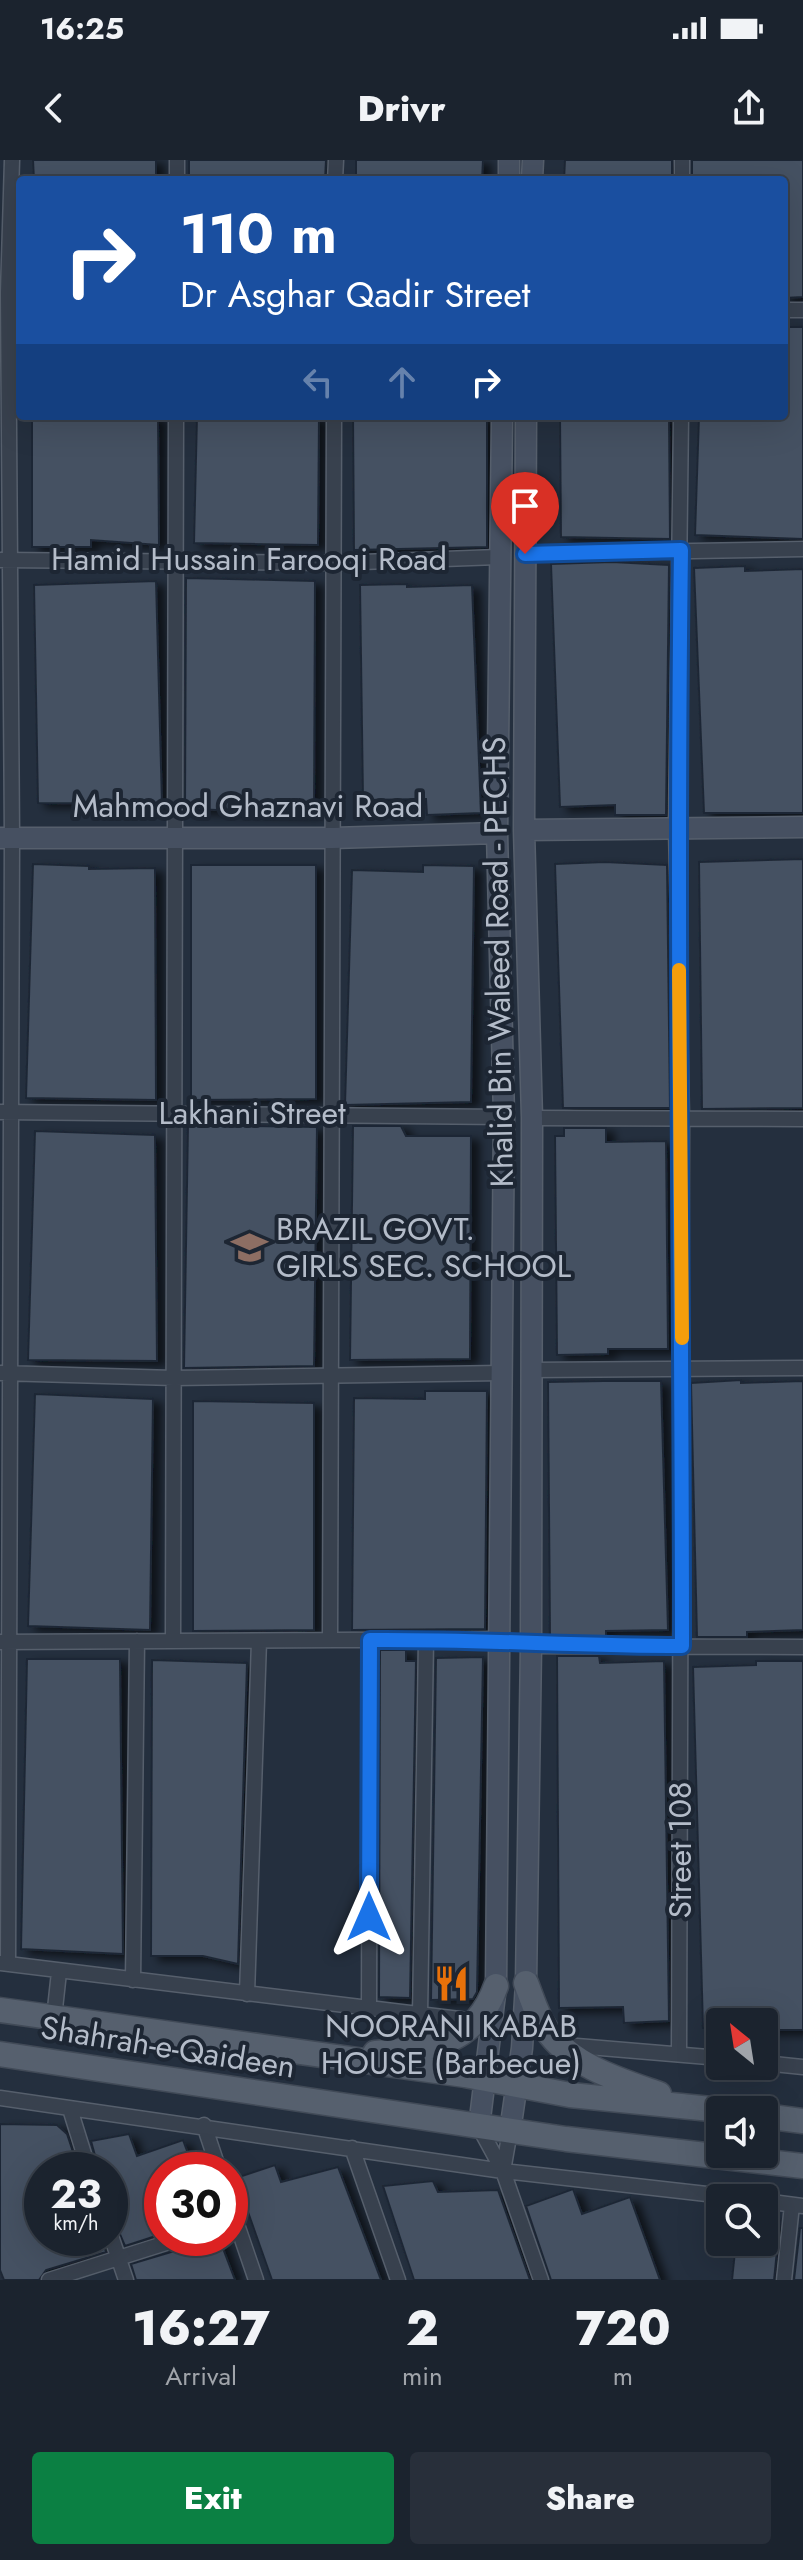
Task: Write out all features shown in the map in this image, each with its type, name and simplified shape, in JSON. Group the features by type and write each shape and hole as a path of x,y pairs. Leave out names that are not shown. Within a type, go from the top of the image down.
{"main road":[{"name":"Khalid Bin Waleed Road - PECHS","path":"479,2127 496,1986 504,1117 497,833 502,420"},
{"name":"Khalid Bin Waleed Road - PECHS","path":"510,2131 518,2084 526,1983 531,1646 532,1118 524,830 526,420"},
{"path":"524,830 803,827"},
{"name":"Mahmood Ghaznavi Road","path":"6,838 333,838 497,833"},
{"path":"526,1983 546,2030 561,2045 600,2072 706,2107"},
{"path":"261,2047 357,2055 421,2049 466,2032 479,2021 496,1986"},
{"name":"Shahrah-e-Qaideen","path":"0,2010 486,2078 570,2095 706,2108"},
{"name":"Shahrah-e-Qaideen","path":"0,2054 479,2127 803,2166"},
{"path":"778,2118 803,2121"}],"street":[{"path":"12,160 5,560 4,1964 479,2021"},
{"path":"173,1641 176,420"},
{"path":"330,1640 334,420"},
{"name":"Street 108","path":"679,2054 682,1119 676,826 681,420"},
{"path":"525,554 803,549"},
{"name":"Hamid Hussain Farooqi Road","path":"5,560 334,563 498,557"},
{"name":"Lakhani Street","path":"6,1112 504,1117"},
{"path":"532,1118 803,1119"},
{"path":"531,1370 682,1366 803,1368"},
{"path":"5,1373 174,1378 502,1373"},
{"path":"5,1642 499,1639 531,1646 803,1647"},
{"path":"369,2009 370,1640"},
{"path":"420,2015 426,1640"},
{"path":"133,1980 137,1641"},
{"path":"247,1994 259,1641"},
{"path":"54,2018 59,1972"},
{"path":"561,2045 706,2057"},
{"path":"778,2064 803,2067"},
{"path":"0,2098 204,2125 503,2171 706,2194"},
{"path":"70,2109 83,2152"},
{"path":"204,2125 213,2152"},
{"path":"479,2127 503,2171 541,2280"},
{"path":"503,2171 510,2131"},
{"path":"352,2148 398,2280"},
{"path":"784,2280 797,2206"},
{"path":"49,2280 144,2250"},
{"path":"117,2256 126,2280"},
{"path":"247,2256 256,2280"}],"building":[{"path":"33,160 156,160 156,176 34,176"},
{"path":"189,160 326,160 325,176 189,176"},
{"path":"356,160 483,160 482,176 356,176"},
{"path":"565,160 672,160 672,176 564,176"},
{"path":"692,160 803,160 803,297 788,298 788,176 692,176"},
{"path":"788,327 803,327 803,539 695,535 699,420 788,420"},
{"path":"32,420 158,420 159,545 91,540 91,547 32,547"},
{"path":"197,420 319,420 318,545 194,543"},
{"path":"353,420 487,420 487,547 354,550"},
{"path":"560,420 669,420 670,539 561,537"},
{"path":"612,562 669,565 666,815 615,815 615,805 560,807 551,564"},
{"path":"745,566 745,571 803,569 803,813 704,813 694,568"},
{"path":"186,578 315,581 314,813 185,809"},
{"path":"156,581 162,804 38,803 34,585"},
{"path":"407,584 407,587 472,585 481,813 427,815 426,799 363,800 360,585"},
{"path":"803,859 803,1108 702,1109 699,862"},
{"path":"605,862 667,865 670,1108 563,1108 555,864"},
{"path":"33,864 89,866 89,869 155,868 156,1100 26,1098"},
{"path":"191,865 316,865 316,1099 191,1100"},
{"path":"423,865 474,866 471,1102 345,1105 352,870 423,872"},
{"name":"BRAZIL GOVT. GIRLS SEC. SCHOOL","path":"188,1125 317,1127 314,1366 184,1368"},
{"path":"353,1126 401,1126 406,1136 471,1136 470,1359 350,1360"},
{"path":"564,1128 606,1128 606,1142 666,1141 668,1349 608,1349 608,1354 557,1355 555,1136 564,1136"},
{"path":"35,1131 155,1135 157,1361 28,1360"},
{"path":"741,1380 741,1383 803,1381 803,1630 747,1632 747,1637 697,1637 691,1383"},
{"path":"661,1381 668,1630 606,1631 606,1636 550,1636 548,1382"},
{"path":"425,1391 487,1391 485,1629 352,1630 354,1398 425,1399"},
{"path":"35,1394 153,1399 150,1630 28,1626"},
{"path":"193,1401 314,1403 314,1630 193,1631"},
{"path":"380,1650 406,1650 406,1661 416,1661 410,1998 379,1997"},
{"path":"557,1656 599,1656 600,1663 664,1661 669,2021 624,2023 623,2007 559,2008"},
{"path":"483,1657 477,1992 473,1999 431,2000 436,1658"},
{"path":"27,1659 120,1659 123,1954 21,1949"},
{"path":"152,1660 247,1663 238,1964 203,1956 151,1956"},
{"path":"756,1661 803,1661 803,2030 778,2030 778,2008 706,2008 706,2028 703,2028 693,1667 756,1665"},
{"path":"0,2124 57,2125 67,2134 73,2152 24,2152 24,2256 93,2256 46,2270 39,2280 4,2280 0,2270"},
{"path":"129,2134 137,2156 144,2154 144,2240 128,2245 128,2152 94,2152 91,2141"},
{"path":"183,2140 187,2152 148,2152"},
{"path":"275,2165 281,2182 338,2167 381,2280 272,2280 248,2212 248,2174"},
{"path":"433,2181 438,2192 498,2190 530,2280 414,2280 383,2186"},
{"path":"573,2189 582,2214 630,2197 660,2280 551,2280 526,2206"},
{"path":"800,2228 803,2228 803,2280 794,2280"},
{"path":"158,2256 226,2256 235,2280 136,2280 131,2264"},
{"path":"735,2256 776,2256 774,2280 732,2280"}],"slow traffic":[{"path":"679,970 682,1338"}],"place":[{"name":"BRAZIL GOVT. GIRLS SEC. SCHOOL","path":"250,1247"},
{"name":"NOORANI KABAB HOUSE (Barbecue)","path":"451,1984"}],"route":[{"path":"369,1917 370,1640 499,1639 531,1646 682,1646 682,1119 676,826 681,550 525,554"}]}
